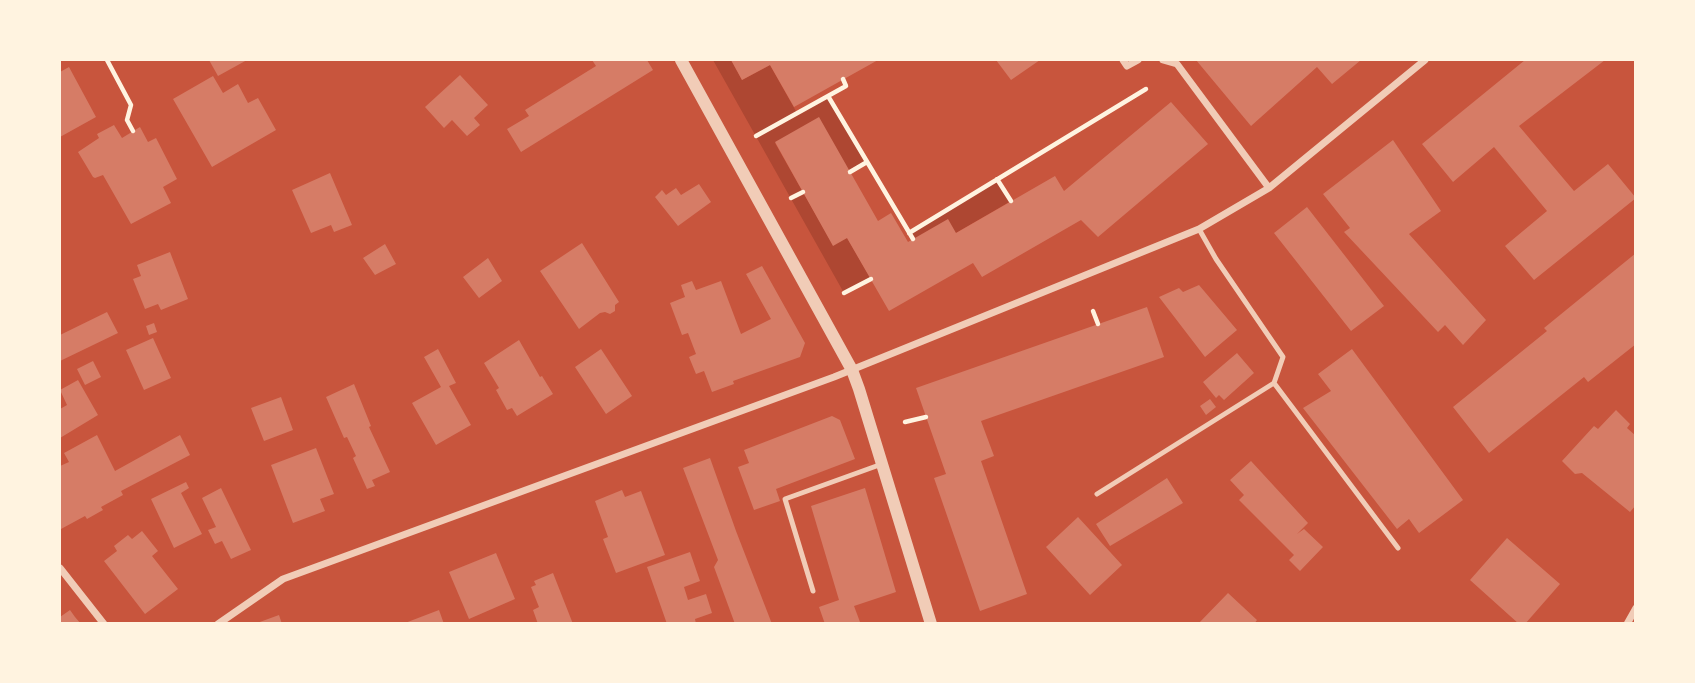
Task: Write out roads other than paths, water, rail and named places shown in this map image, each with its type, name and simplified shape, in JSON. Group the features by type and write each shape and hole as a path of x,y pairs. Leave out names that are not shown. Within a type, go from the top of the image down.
{"street":[{"path":"681,60 852,370 931,624"},
{"path":"1123,60 1128,66 1138,60"},
{"path":"1163,60 1178,64 1269,188"},
{"path":"218,624 283,579 852,370 1199,229 1269,188 1425,60"},
{"path":"60,568 104,624"},
{"path":"1627,624 1636,608"}],"lane":[{"path":"1097,494 1274,383 1283,356 1216,259 1199,229"},
{"path":"1274,383 1398,548"},
{"path":"813,591 785,499 882,464"}]}
